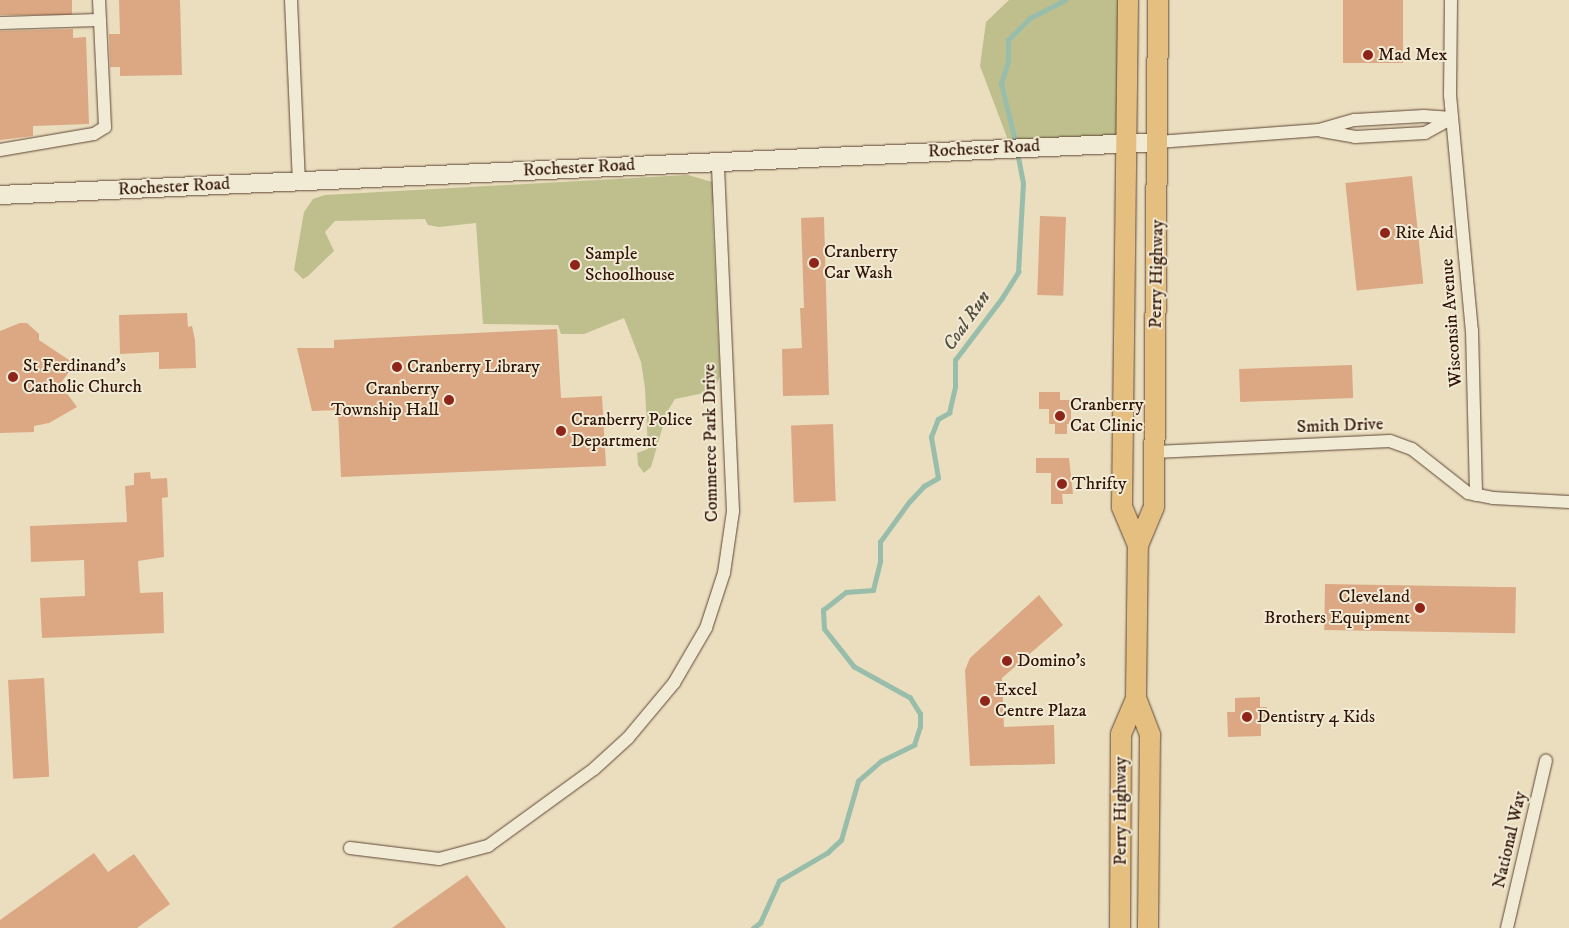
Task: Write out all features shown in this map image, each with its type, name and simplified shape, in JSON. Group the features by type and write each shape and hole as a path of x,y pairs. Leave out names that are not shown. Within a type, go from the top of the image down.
{"main road":[{"name":"Perry Highway","path":"1128,0 1122,507 1138,546"},
{"name":"Perry Highway","path":"1148,928 1150,735 1136,698 1138,546 1154,507 1158,0"},
{"name":"Perry Highway","path":"1120,928 1121,734 1136,698"}],"street":[{"path":"0,150 94,134 105,127 99,0"},
{"path":"291,0 299,181"},
{"name":"Wisconsin Avenue","path":"1451,0 1452,118 1472,330 1476,495"},
{"path":"0,23 100,20"},
{"path":"1158,142 1319,130 1355,137 1425,133 1452,118"},
{"name":"Rochester Road","path":"0,195 1158,142"},
{"name":"Commerce Park Drive","path":"350,848 440,859 488,846 594,769 628,738 674,683 702,635 724,573 732,511 718,162"},
{"name":"Smith Drive","path":"1155,452 1390,441 1412,449 1456,485 1476,495 1569,502"},
{"name":"National Way","path":"1506,928 1546,760"}],"green space":[{"path":"1009,0 1128,0 1127,143 1011,148 980,66 986,22"},
{"path":"688,175 719,184 712,205 720,376 714,391 675,399 667,412 651,467 644,473 638,465 637,453 648,449 645,388 641,362 624,318 584,334 561,334 558,325 483,324 476,223 439,227 428,225 425,219 335,221 325,232 334,251 303,279 294,270 304,212 313,199 325,195"}],"building":[{"path":"0,0 72,0 72,15 0,15"},
{"path":"119,0 180,0 182,75 120,76 120,67 110,67 109,34 120,34"},
{"path":"1343,0 1403,0 1403,63 1343,63"},
{"path":"73,29 73,38 86,37 89,124 33,126 33,136 0,140 0,31"},
{"name":"Rite Aid","path":"1412,176 1423,283 1357,290 1345,183"},
{"path":"1040,216 1066,217 1063,296 1037,295"},
{"path":"824,217 829,395 783,396 782,349 802,348 800,308 804,308 801,218"},
{"path":"187,313 188,327 192,326 195,340 196,368 159,369 159,352 120,354 119,315"},
{"path":"20,323 27,323 39,334 39,340 75,364 60,384 77,407 49,423 34,426 34,432 0,433 0,331"},
{"path":"557,329 561,398 602,396 606,466 341,477 338,410 312,411 297,348 334,348 334,340"},
{"path":"1352,365 1353,398 1240,402 1239,369"},
{"name":"Cranberry Cat Clinic","path":"1039,392 1060,392 1060,400 1071,400 1071,424 1067,424 1067,434 1055,434 1055,424 1049,424 1049,409 1039,409"},
{"path":"833,424 836,501 794,502 791,425"},
{"name":"Thrifty","path":"1036,458 1069,458 1073,494 1062,494 1063,504 1051,504 1051,473 1036,473"},
{"path":"150,472 151,479 167,478 168,497 162,498 164,557 138,561 140,593 163,592 164,633 42,638 40,598 85,596 84,560 31,562 30,526 127,522 125,486 134,485 134,473"},
{"name":"Cleveland Brothers Equipment","path":"1325,584 1516,587 1515,633 1324,630"},
{"name":"Excel Centre Plaza","path":"1039,595 1063,625 1002,678 1004,727 1054,725 1055,764 970,766 965,670 970,658"},
{"path":"44,678 49,777 13,779 8,680"},
{"name":"Dentistry 4 Kids","path":"1260,697 1260,707 1267,707 1267,722 1261,722 1261,736 1228,737 1227,712 1235,712 1235,698"},
{"path":"94,853 108,872 134,854 170,904 137,928 0,928 0,920"},
{"path":"467,875 506,928 392,928"}],"waterway":[{"name":"Coal Run","path":"1016,145 1001,84 1008,61 1008,40 1030,18 1065,0"},
{"name":"Coal Run","path":"753,928 760,923 779,881 827,853 841,840 858,781 881,761 914,745 920,727 920,714 910,698 854,667 824,629 823,610 846,592 873,590 880,561 880,542 909,502 924,486 938,478 931,437 938,419 949,413 955,387 955,360 1002,298 1018,272 1023,183 1017,152"}],"place":[{"name":"Mad Mex","path":"1368,55"},
{"name":"Rite Aid","path":"1385,233"},
{"name":"Cranberry Car Wash","path":"814,263"},
{"name":"Sample Schoolhouse","path":"575,265"},
{"name":"Cranberry Library","path":"397,367"},
{"name":"St Ferdinand's Catholic Church","path":"13,377"},
{"name":"Cranberry Township Hall","path":"449,400"},
{"name":"Cranberry Cat Clinic","path":"1060,416"},
{"name":"Cranberry Police Department","path":"561,431"},
{"name":"Thrifty","path":"1062,484"},
{"name":"Cleveland Brothers Equipment","path":"1420,608"},
{"name":"Domino's","path":"1007,661"},
{"name":"Excel Centre Plaza","path":"985,701"},
{"name":"Dentistry 4 Kids","path":"1247,717"}]}
